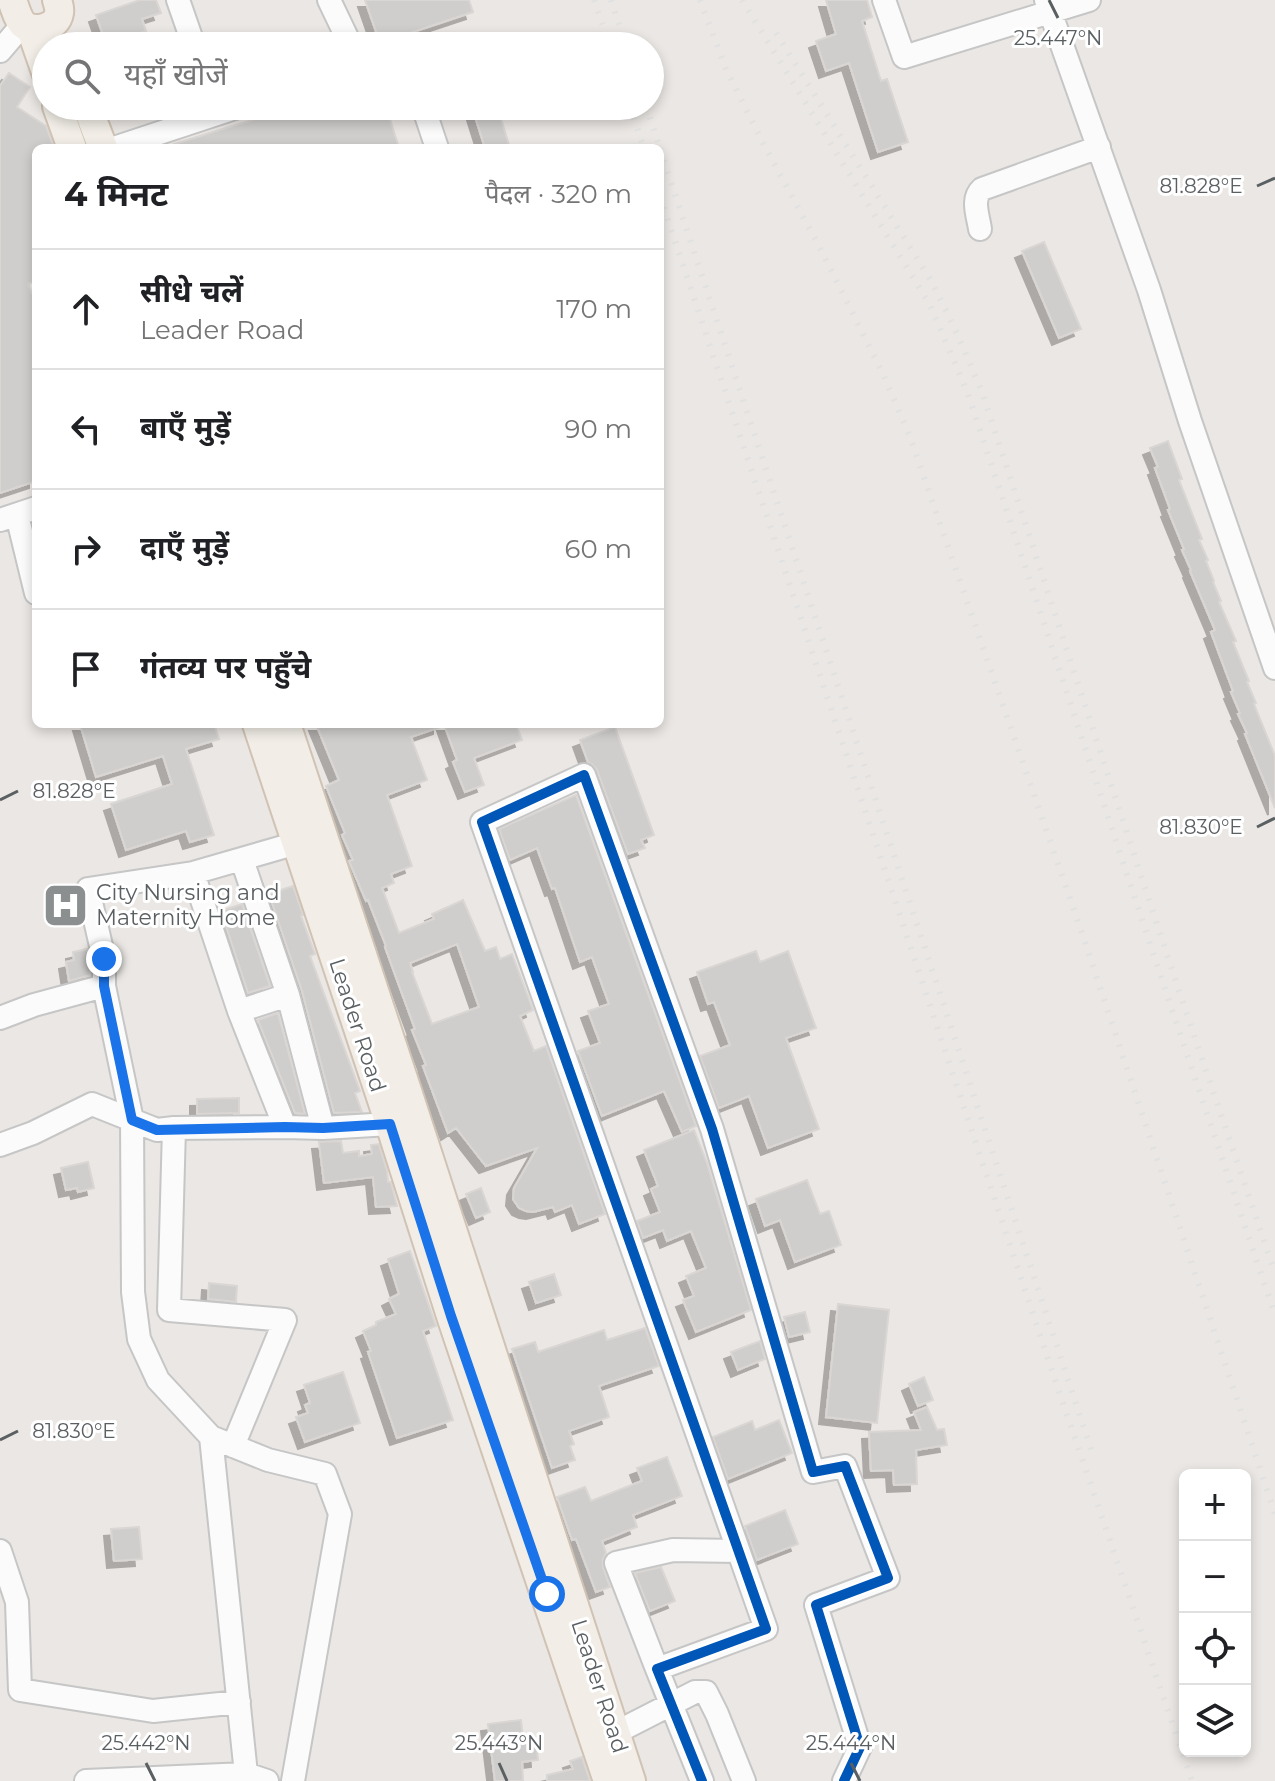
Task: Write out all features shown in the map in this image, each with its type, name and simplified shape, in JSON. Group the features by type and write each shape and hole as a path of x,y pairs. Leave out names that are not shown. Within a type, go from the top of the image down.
{"main road":[{"path":"62,120 71,144"},
{"path":"92,120 101,144"},
{"name":"Leader Road","path":"258,728 451,1316 608,1781"},
{"name":"Leader Road","path":"287,728 631,1781"}],"street":[{"path":"178,0 189,32"},
{"path":"329,0 344,32"},
{"path":"884,0 904,57 1048,6 1089,0"},
{"path":"1048,6 1149,290 1190,421 1275,668"},
{"path":"0,51 30,16"},
{"path":"125,144 188,120"},
{"path":"428,120 436,144"},
{"path":"980,229 975,200 982,189 1099,147"},
{"path":"18,514 32,575"},
{"path":"657,1669 766,1629 482,822 584,775 712,1129 813,1472 845,1466 888,1578 816,1605 860,1747 844,1781"},
{"path":"293,1781 340,1514 325,1474 268,1460 211,1437 158,1380 139,1339 133,1292 132,1120 104,986 104,959 88,889 193,873 297,843"},
{"path":"242,860 288,995 323,1128"},
{"path":"193,873 239,1011 285,1127"},
{"path":"0,1018 34,1005 104,986"},
{"path":"239,1011 288,995"},
{"path":"0,1145 33,1133 92,1104 157,1130 390,1124"},
{"path":"174,1128 169,1310 285,1320 233,1446"},
{"path":"86,1781 256,1778 239,1702 211,1437"},
{"path":"702,1781 616,1563 673,1550 738,1551"},
{"path":"0,1551 17,1602 20,1690 153,1711 239,1702"},
{"path":"615,1733 695,1692 706,1692 744,1781"}],"building":[{"path":"140,0 156,0 161,13 142,19 146,31 143,32 102,32 96,15"},
{"path":"365,0 469,0 473,12 413,32 376,32"},
{"path":"826,0 867,0 872,17 862,21 881,81 887,79 908,142 878,152 849,63 826,71 816,41 836,34"},
{"path":"9,73 30,87 17,107 32,120 46,126 53,144 32,144 32,282 28,284 32,293 32,482 0,493 0,86"},
{"path":"252,120 390,120 398,144 174,144"},
{"path":"476,120 501,120 509,144 484,144"},
{"path":"1044,242 1081,329 1059,338 1022,251"},
{"path":"1168,441 1202,539 1199,540 1208,560 1219,602 1236,641 1233,642 1249,681 1254,704 1275,756 1275,808 1245,734 1211,632 1215,630 1182,550 1155,468 1158,467 1150,448"},
{"path":"81,728 215,728 219,739 186,749 214,835 190,842 186,831 126,850 111,804 172,784 163,756 96,777"},
{"path":"318,728 437,728 411,737 427,780 387,795 412,866 391,874 394,883 382,888 399,933 434,919 432,914 463,900 485,951 496,947 500,959 512,954 533,1010 520,1016 534,1051 546,1046 605,1214 579,1224 572,1205 555,1212 553,1207 533,1212 519,1208 513,1199 514,1188 537,1148 486,1166 456,1128 448,1133 423,1066 426,1065 412,1030 415,1029 386,946 349,861 353,860 342,835 345,833 326,786 339,780","holes":["457,944 479,1007 432,1024 410,963"]},
{"path":"445,728 518,728 522,740 474,758 484,785 465,792 453,762 457,760"},
{"path":"615,728 654,835 641,840 645,848 628,854 597,770 588,762 580,740"},
{"path":"576,795 696,1126 682,1132 664,1091 602,1116 578,1051 600,1043 588,1011 609,1004 592,957 580,962 555,888 552,889 537,848 510,860 499,829"},
{"path":"293,886 315,954 310,956 360,1091 355,1093 362,1112 334,1113 302,991 269,894"},
{"path":"242,904 270,986 248,993 221,911"},
{"path":"87,949 90,975 69,981 66,962 74,960 73,952"},
{"path":"756,951 760,962 788,951 816,1028 786,1038 819,1129 768,1148 749,1096 719,1108 700,1056 730,1045 714,1002 708,1004 697,972"},
{"path":"278,1013 305,1114 295,1113 258,1020"},
{"path":"239,1098 239,1113 197,1114 197,1099"},
{"path":"694,1130 707,1163 751,1310 696,1332 683,1300 694,1296 686,1276 706,1268 691,1231 667,1241 663,1230 643,1238 637,1221 660,1212 651,1189 658,1186 644,1150"},
{"path":"341,1141 343,1153 359,1151 359,1156 372,1154 371,1145 379,1144 397,1206 376,1207 373,1177 324,1183 319,1142"},
{"path":"88,1162 94,1188 78,1192 77,1188 66,1190 61,1168"},
{"path":"807,1180 820,1214 829,1211 841,1245 795,1262 780,1220 765,1226 756,1199"},
{"path":"481,1188 490,1212 476,1218 466,1194"},
{"path":"410,1251 436,1326 423,1331 453,1420 397,1438 363,1331 396,1314 389,1299 399,1294 388,1259"},
{"path":"554,1274 561,1295 536,1303 529,1282"},
{"path":"209,1283 237,1286 236,1302 208,1299"},
{"path":"838,1304 889,1310 877,1423 826,1417"},
{"path":"805,1312 810,1332 789,1337 784,1317"},
{"path":"645,1328 659,1366 599,1386 609,1417 569,1431 575,1460 552,1468 512,1349 535,1342 538,1352 604,1330 607,1340"},
{"path":"760,1341 765,1359 738,1370 731,1352"},
{"path":"343,1372 360,1423 305,1442 296,1417 308,1413 305,1405 310,1403 304,1385"},
{"path":"924,1377 933,1400 918,1406 909,1384"},
{"path":"927,1407 937,1430 944,1429 947,1445 916,1450 917,1484 894,1485 893,1470 871,1471 869,1432 921,1430 914,1412"},
{"path":"779,1420 792,1453 728,1479 713,1437 752,1421 755,1430"},
{"path":"667,1457 682,1496 633,1515 637,1527 602,1541 606,1553 603,1567 610,1587 596,1592 576,1539 572,1540 557,1497 585,1487 591,1501 642,1481 637,1468"},
{"path":"785,1510 798,1544 757,1560 745,1526"},
{"path":"139,1527 142,1559 114,1561 111,1529"},
{"path":"661,1567 675,1601 650,1611 635,1573"},
{"path":"521,1720 523,1739 536,1737 538,1760 522,1762 523,1781 495,1781 488,1724"},
{"path":"582,1757 590,1781 547,1781 547,1775 573,1769 570,1761"}],"railway":[{"path":"594,0 605,32"},
{"path":"611,0 621,32"},
{"path":"700,0 726,69 819,246 882,372 909,434 1084,939 1275,1514"},
{"path":"742,0 930,305 968,394 1275,1315"},
{"path":"776,33 930,279 983,395 1275,1273"},
{"path":"635,120 643,144"},
{"path":"651,120 659,144"},
{"path":"664,161 1093,1455"},
{"path":"664,208 1192,1781"}],"cycle path":[{"path":"702,1781 657,1669 766,1629 482,822 584,775 712,1129 813,1472 845,1466 888,1578 816,1605 860,1747 844,1781"}],"place":[{"name":"City Nursing and Maternity Home","path":"65,905"}],"route":[{"path":"104,959 104,986 132,1120 157,1130 390,1124 451,1316 547,1594"}]}
